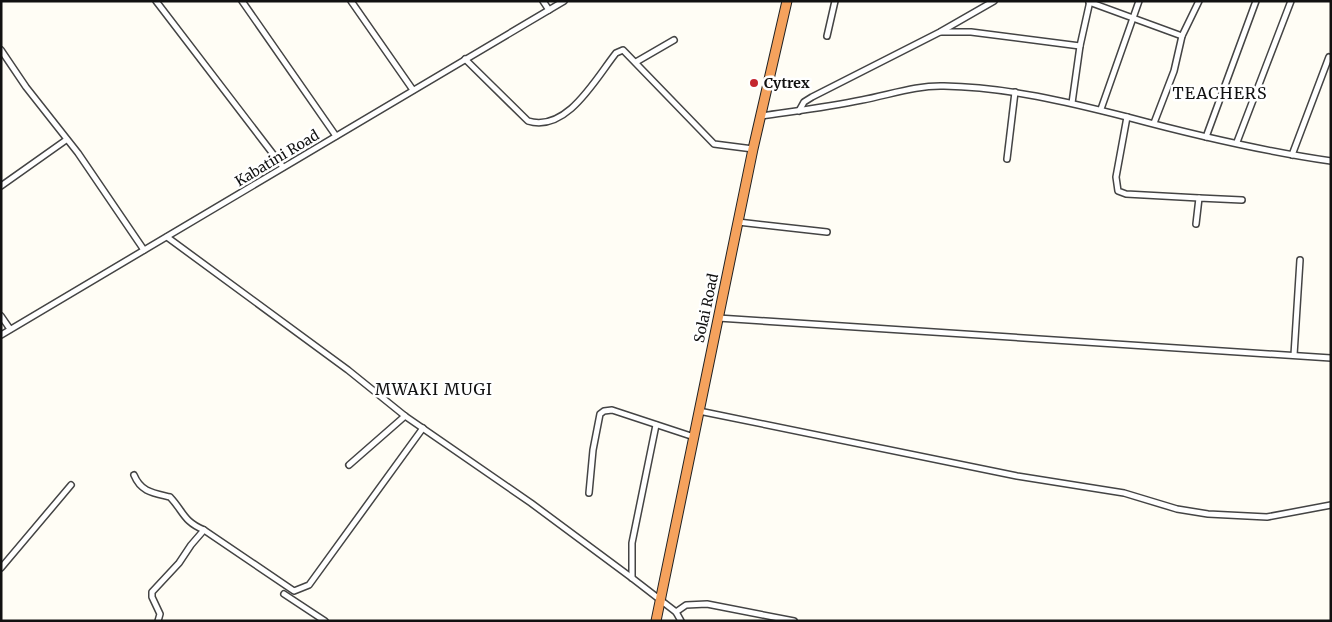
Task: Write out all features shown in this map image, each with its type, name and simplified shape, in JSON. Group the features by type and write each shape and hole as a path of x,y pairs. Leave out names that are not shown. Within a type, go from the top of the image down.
{"highway":[{"name":"Solai Road","path":"656,621 753,149 787,1"}],"street":[{"path":"156,1 283,167"},
{"path":"242,1 336,136"},
{"path":"351,1 413,90"},
{"path":"543,1 549,10"},
{"name":"Kabatini Road","path":"1,335 564,1"},
{"path":"827,36 835,1"},
{"path":"799,111 804,102 812,97 940,32 994,1"},
{"path":"1101,109 1139,1"},
{"path":"1154,123 1174,71 1182,36 1199,1"},
{"path":"1206,137 1256,1"},
{"path":"1237,142 1291,1"},
{"path":"1072,103 1080,46 1089,2 1182,36"},
{"path":"940,32 971,32 1080,46"},
{"path":"636,62 674,40"},
{"path":"1,50 66,140 78,153 144,250"},
{"path":"465,59 528,121 538,124 550,122 565,114 616,53 623,50 714,144 753,149"},
{"path":"1292,155 1329,57"},
{"path":"761,116 799,111 930,86 1015,92 1101,109 1206,137 1331,161"},
{"path":"1007,159 1015,92"},
{"path":"1127,117 1116,177 1118,190 1126,194 1242,200"},
{"path":"1,186 66,140"},
{"path":"1196,224 1199,198"},
{"path":"738,222 827,232"},
{"path":"167,237 348,370 405,416 632,578 676,612 681,621"},
{"path":"1294,355 1300,260"},
{"path":"1,316 10,329"},
{"path":"718,318 976,333 1331,358"},
{"path":"589,493 593,450 600,414 604,411 612,410 694,437"},
{"path":"700,411 1017,476 1124,494 1177,509 1208,514 1267,517 1331,505"},
{"path":"349,465 405,416"},
{"path":"632,578 632,543 656,425"},
{"path":"134,475 138,486 146,491 170,497 182,516 191,525 204,530 294,591 309,585 423,428"},
{"path":"1,568 71,485"},
{"path":"158,621 160,614 152,597 152,592 156,585 179,563 190,545 204,530"},
{"path":"284,594 325,621"},
{"path":"676,612 686,605 707,604 794,621"}],"place":[{"name":"Cytrex","path":"754,83"}],"district":[{"name":"TEACHERS","path":"1220,93"},
{"name":"MWAKI MUGI","path":"434,389"}]}
